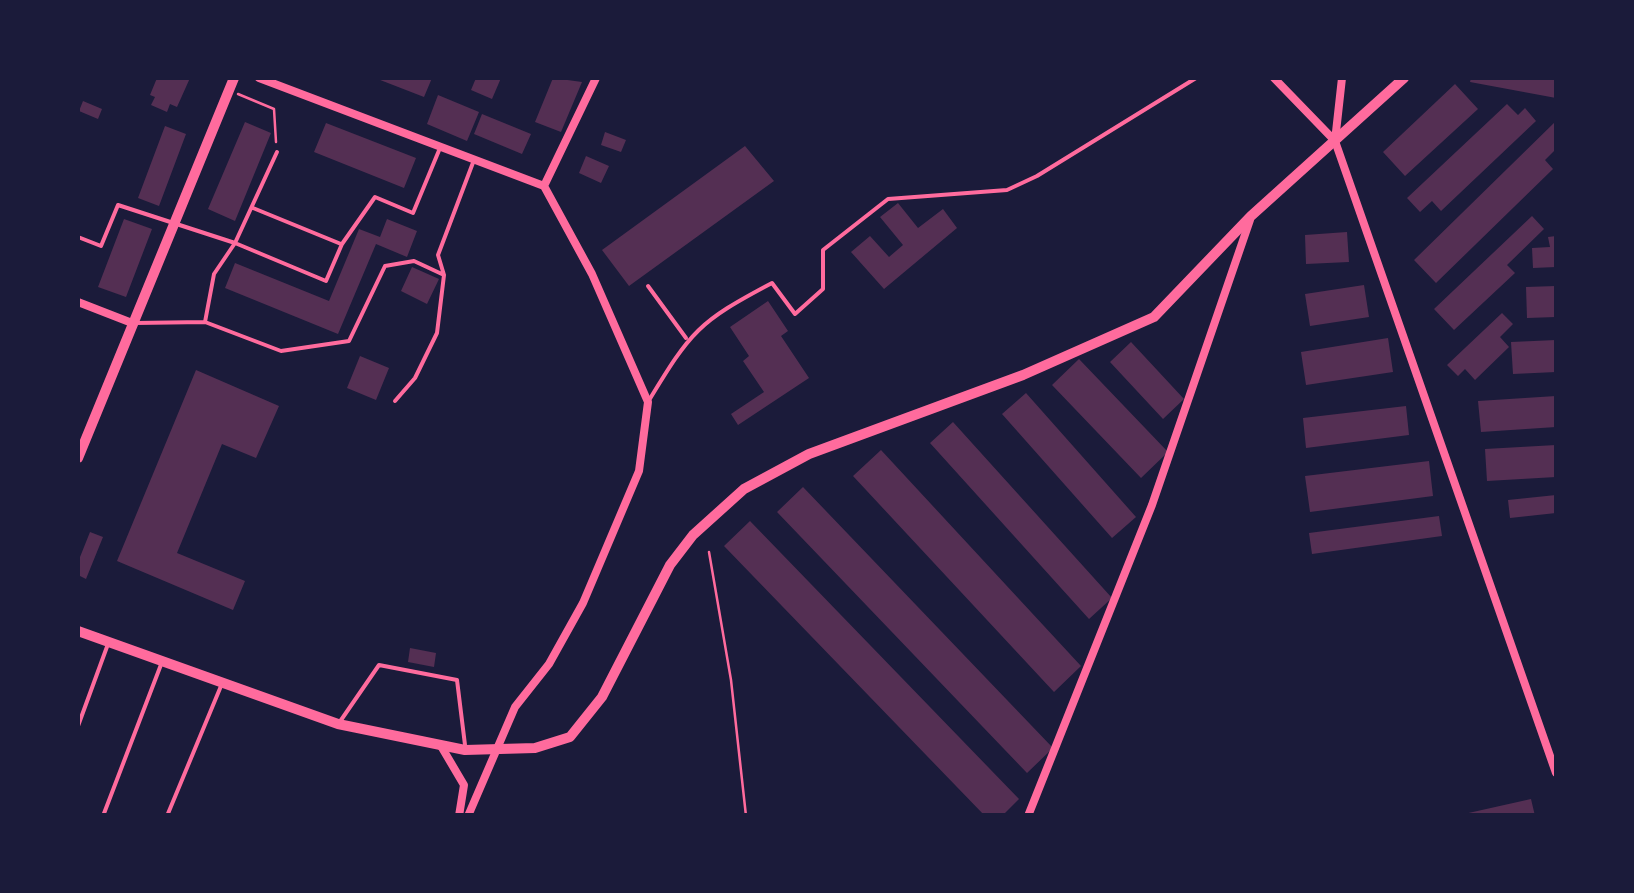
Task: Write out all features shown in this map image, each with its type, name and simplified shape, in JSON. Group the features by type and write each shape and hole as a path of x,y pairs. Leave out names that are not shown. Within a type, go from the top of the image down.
{"street":[{"path":"78,458 234,78"},
{"path":"259,78 544,186 592,274 648,402 639,471 583,602 549,664 515,707 468,816"},
{"path":"544,186 596,78"},
{"path":"1274,78 1335,141 1556,773"},
{"path":"1335,141 1342,78"},
{"path":"78,632 338,724 465,750 535,748 570,738 602,697 670,565 693,535 744,489 809,454 1023,374 1154,317 1251,216 1404,78"},
{"path":"1028,816 1152,505 1251,216"},
{"path":"78,302 132,323"},
{"path":"441,746 464,784 458,816"},
{"path":"1037,799 1040,816"}],"lane":[{"path":"648,402 686,338 715,313 772,283 795,314 824,290 823,250 888,198 1006,190 1037,176 1196,78"},
{"path":"78,237 101,246 118,205 235,243 326,280 342,244 375,197 413,212 440,148"},
{"path":"205,322 214,274 235,243 277,152"},
{"path":"395,401 415,378 437,333 444,275 438,255 474,160"},
{"path":"253,208 342,244"},
{"path":"132,323 205,322 280,351 349,341 385,266 414,261 444,275"},
{"path":"648,286 686,338"},
{"path":"78,726 108,644"},
{"path":"103,816 162,662"},
{"path":"338,724 378,666 457,680 465,750"},
{"path":"167,816 222,683"}],"path":[{"path":"228,90 274,109 277,152"},
{"path":"709,552 732,680 746,816"}],"building":[{"path":"157,78 190,78 177,107 170,104 167,112 151,105 155,97 150,95"},
{"path":"375,78 432,78 424,97"},
{"path":"476,78 501,78 492,99 471,90"},
{"path":"553,78 582,82 561,132 535,122"},
{"path":"1471,78 1556,78 1556,98 1470,82"},
{"path":"1455,84 1478,109 1405,176 1383,152"},
{"path":"438,95 479,112 467,141 427,124"},
{"path":"83,101 102,109 98,119 79,111"},
{"path":"1507,104 1518,115 1525,108 1536,121 1441,211 1432,201 1420,212 1407,198"},
{"path":"482,114 531,134 522,154 474,134"},
{"path":"1556,121 1556,149 1545,160 1553,169 1436,283 1414,260"},
{"path":"245,122 271,133 235,221 208,209"},
{"path":"326,123 416,158 404,188 314,152"},
{"path":"165,126 186,134 159,206 138,198"},
{"path":"605,132 626,140 621,152 601,145"},
{"path":"745,146 774,181 629,286 602,250"},
{"path":"586,156 609,166 601,183 579,173"},
{"path":"898,203 918,228 943,209 957,228 884,289 851,252 870,236 889,257 903,245 880,217"},
{"path":"1532,216 1544,229 1507,265 1515,273 1454,330 1434,309"},
{"path":"124,219 152,229 126,297 98,287"},
{"path":"387,219 417,231 407,257 376,244 338,334 225,288 235,263 329,301 359,229 380,237"},
{"path":"1347,232 1349,262 1306,264 1305,235"},
{"path":"1556,236 1556,267 1533,268 1532,248 1550,247 1548,237"},
{"path":"412,267 439,279 427,304 401,291"},
{"path":"1364,285 1369,317 1310,326 1305,294"},
{"path":"1556,286 1556,317 1527,318 1526,287"},
{"path":"768,301 788,331 781,336 809,378 738,425 731,414 764,392 743,361 749,356 730,327"},
{"path":"1502,313 1513,324 1500,337 1509,347 1475,380 1465,369 1458,376 1447,365"},
{"path":"1388,338 1393,372 1306,385 1301,352"},
{"path":"1556,340 1556,372 1513,374 1511,342"},
{"path":"1131,342 1184,399 1163,419 1110,362"},
{"path":"360,356 389,368 376,400 347,388"},
{"path":"1079,359 1168,452 1141,478 1052,385"},
{"path":"196,370 279,406 256,458 222,444 177,553 245,581 233,610 117,561"},
{"path":"1026,393 1136,517 1112,538 1002,414"},
{"path":"1556,396 1556,427 1481,432 1478,401"},
{"path":"1406,406 1409,435 1306,448 1303,418"},
{"path":"953,422 1112,598 1089,619 930,443"},
{"path":"1556,445 1556,477 1487,481 1485,449"},
{"path":"881,450 1081,666 1054,692 853,476"},
{"path":"1429,461 1433,496 1310,512 1305,476"},
{"path":"803,487 1053,748 1027,773 777,512"},
{"path":"1556,495 1556,513 1510,518 1508,500"},
{"path":"1439,516 1442,536 1312,554 1309,533"},
{"path":"750,521 1019,799 1002,816 985,816 724,546"},
{"path":"90,532 103,537 86,579 78,575 78,562"},
{"path":"410,648 436,653 434,667 408,662"},
{"path":"1531,799 1535,816 1464,814"}]}
